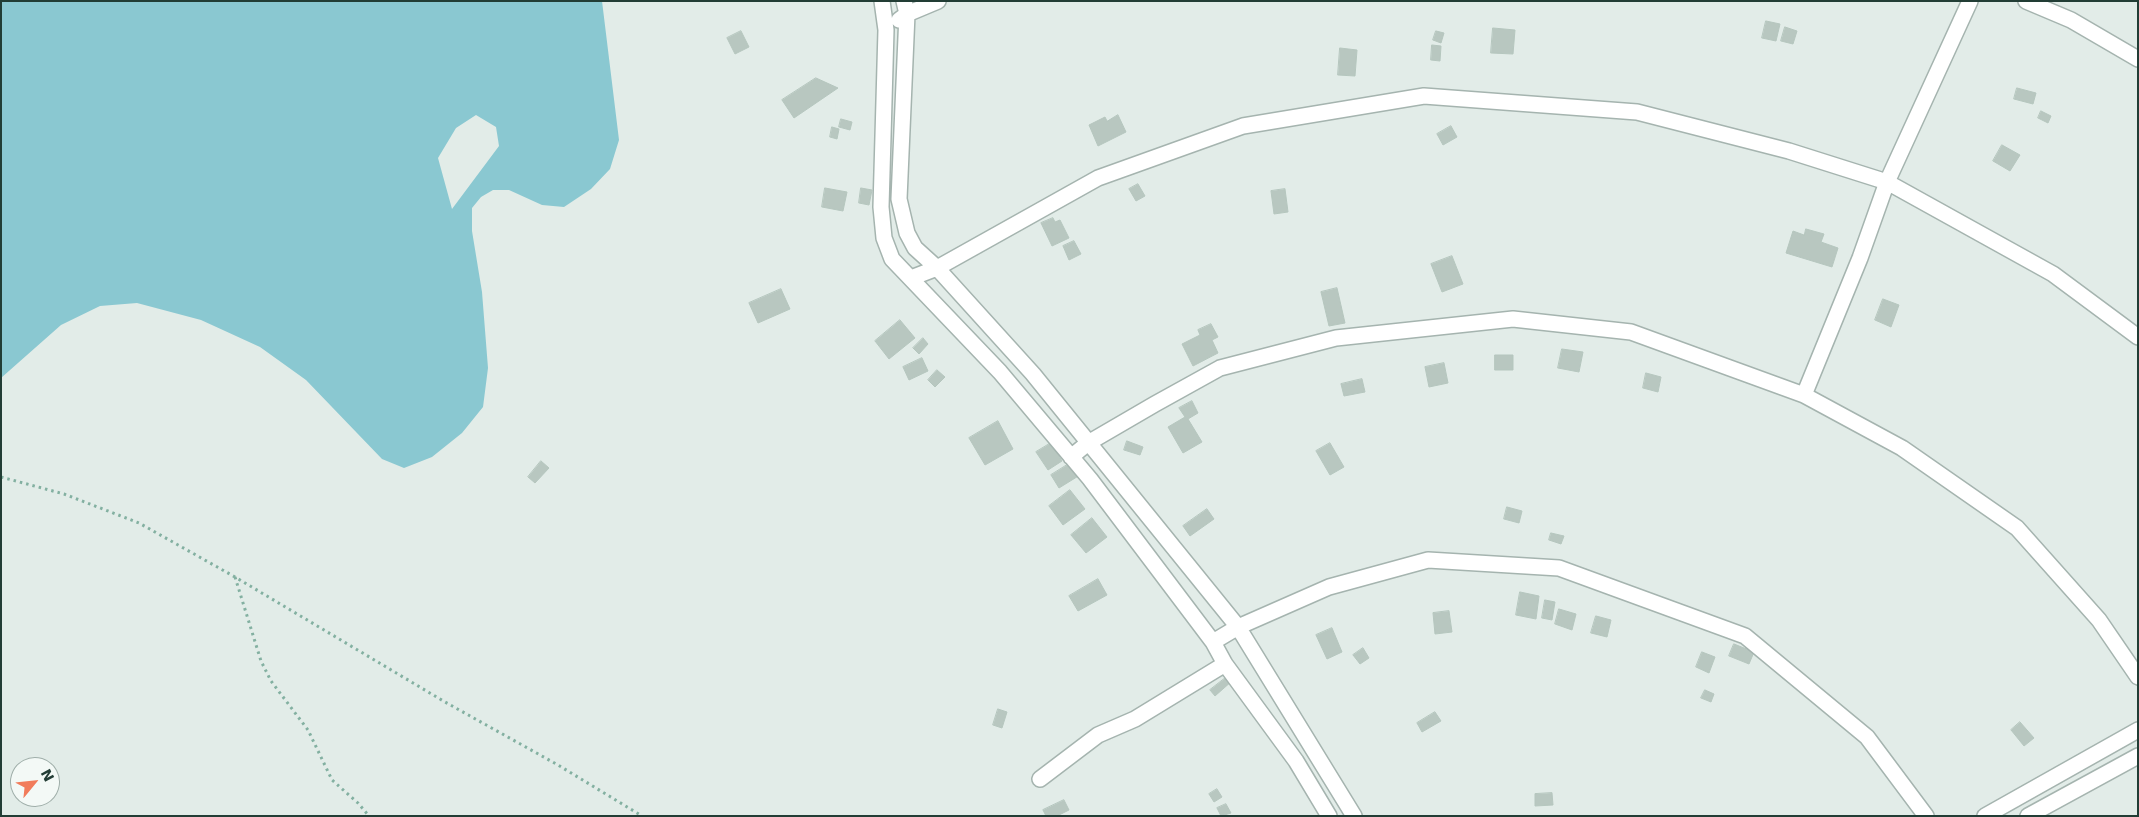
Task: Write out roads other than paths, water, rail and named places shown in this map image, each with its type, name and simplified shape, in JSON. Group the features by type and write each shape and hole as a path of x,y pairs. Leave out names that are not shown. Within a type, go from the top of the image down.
{"street":[{"path":"882,1 886,30 881,208 884,238 892,260 1000,372 1071,457 1213,642 1226,664 1296,761 1329,816"},
{"path":"886,30 906,8 938,1"},
{"path":"1804,395 1860,258 1887,182 1970,1"},
{"path":"2026,1 2071,20 2138,59"},
{"path":"906,8 899,199 907,233 915,248 937,268 1033,374 1238,627 1354,816"},
{"path":"911,278 937,268 1098,178 1243,126 1424,96 1637,112 1789,151 1887,182 2054,274 2138,336"},
{"path":"1071,457 1088,443 1220,368 1336,338 1513,319 1631,332 1804,395 1902,448 2017,528 2099,620 2138,677"},
{"path":"1213,642 1238,627 1329,587 1428,560 1559,568 1745,636 1867,737 1926,816"},
{"path":"1040,779 1098,734 1135,719 1226,664"},
{"path":"1985,816 2138,730"},
{"path":"2028,816 2138,756"}],"water":[{"path":"1,1 602,1 619,140 610,169 591,189 564,207 542,205 509,190 493,190 481,197 472,208 472,231 482,292 488,368 483,407 462,433 432,457 404,468 382,459 306,380 260,347 201,320 137,303 100,306 61,325 1,378","holes":["476,115 496,127 499,146 452,209 438,158 456,128"]}]}
